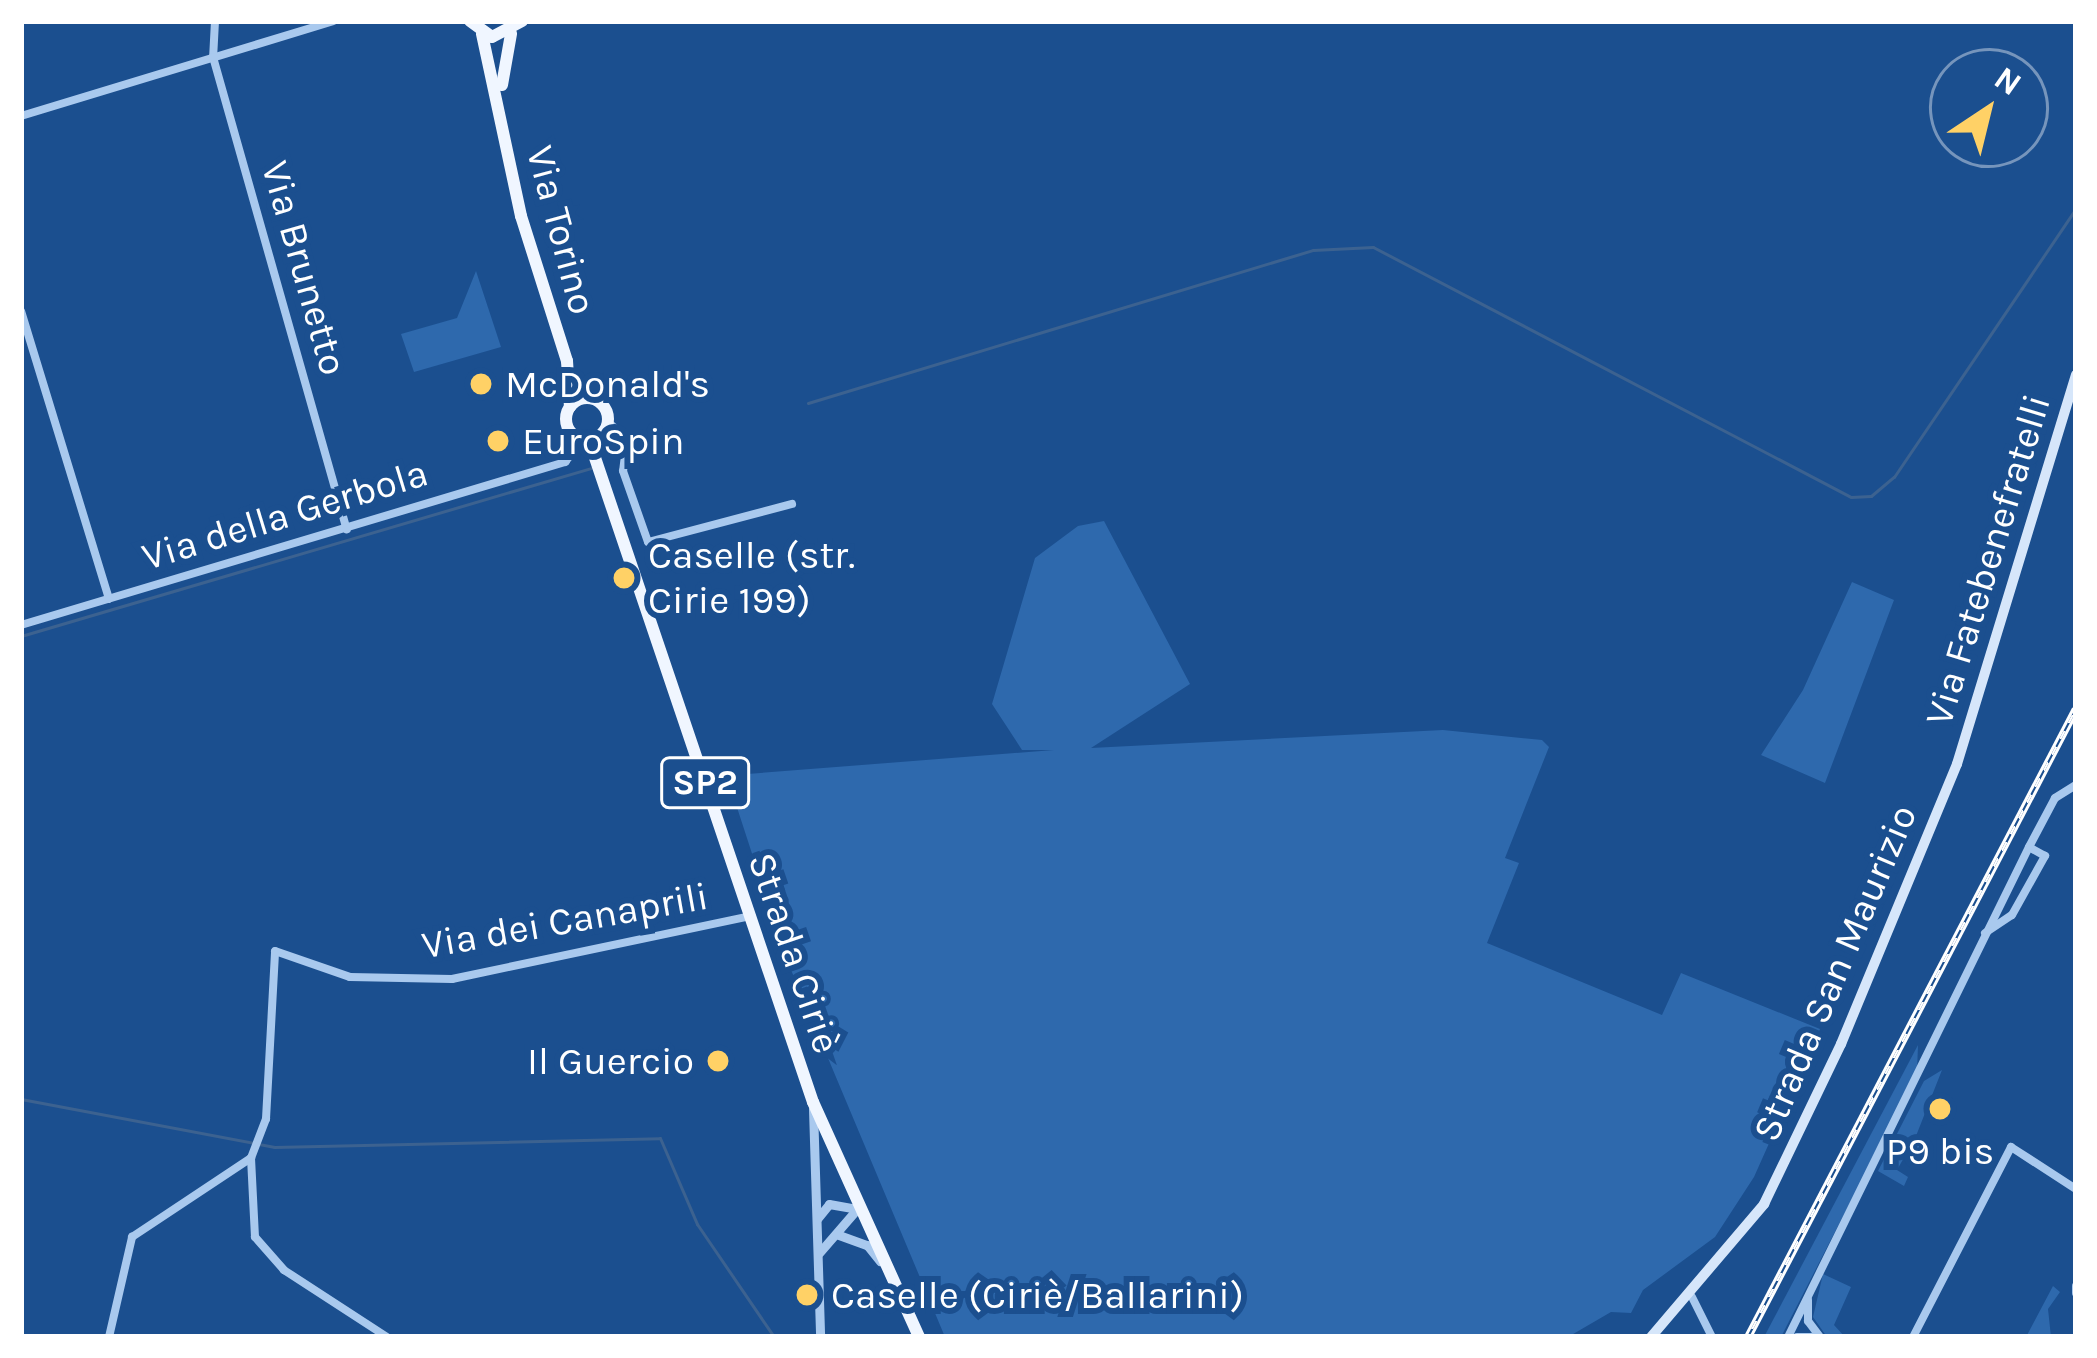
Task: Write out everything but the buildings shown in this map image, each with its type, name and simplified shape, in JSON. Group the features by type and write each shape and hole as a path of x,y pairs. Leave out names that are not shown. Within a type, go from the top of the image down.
{"main road":[{"path":"470,21 482,34 511,34 522,21"},
{"name":"Via Torino","path":"482,34 521,216 567,361 568,427"},
{"name":"Via Torino","path":"502,113 511,34"},
{"name":"Via Torino","path":"567,361 595,400 596,435"},
{"name":"Via Fatebenefratelli","path":"1957,764 2076,375"},
{"path":"570,407 595,400"},
{"path":"568,427 596,435"},
{"name":"Strada Ciriè","path":"596,435 600,462 814,1102"},
{"name":"Strada San Maurizio","path":"1651,1337 1692,1297 1764,1204 1841,1044 1957,764"},
{"name":"SP2","path":"814,1102 857,1208 920,1337"}],"street":[{"name":"Via Brunetto","path":"215,21 213,57 347,529"},
{"path":"21,116 333,21"},
{"path":"21,311 109,599"},
{"path":"565,462 572,446 568,427"},
{"path":"565,462 596,435 629,450 623,471 648,542 792,504"},
{"name":"Via della Gerbola","path":"21,625 565,462"},
{"path":"1788,1337 1923,1074 1936,1027 1983,934 2055,798 2076,785"},
{"path":"1983,934 2012,915 2045,856 2029,847"},
{"name":"Via dei Canaprili","path":"387,1337 267,1254 251,1221 251,1158 261,1137 275,951 350,977 452,980 751,916"},
{"name":"Strada Ciriè","path":"814,1102 820,1337"},
{"path":"1913,1337 2011,1147 2076,1189"},
{"path":"109,1337 132,1237 251,1158"},
{"path":"814,1226 829,1204 857,1208"},
{"path":"816,1282 819,1252 857,1208"},
{"path":"836,1234 866,1245 887,1270"},
{"path":"1797,1337 1817,1337 1808,1321 1810,1293"},
{"path":"1692,1297 1712,1337"}],"shaded area":[{"path":"476,271 501,347 414,372 401,334 457,318"},
{"path":"1104,521 1190,684 1091,748 1443,730 1542,740 1549,747 1505,858 1519,863 1487,943 1662,1015 1681,973 1820,1029 1754,1177 1715,1237 1643,1290 1631,1313 1611,1312 1568,1337 945,1337 786,958 731,789 734,775 1054,750 1022,750 992,704 1035,558 1078,526"},
{"path":"1852,582 1894,600 1825,783 1761,755 1803,690"},
{"path":"1918,1045 1917,1072 1781,1337 1764,1337"},
{"path":"1942,1070 1916,1136 1926,1142 1922,1152 1910,1147 1897,1170 1908,1177 1904,1186 1878,1171 1924,1081"},
{"path":"1823,1274 1851,1287 1834,1325 1845,1337 1827,1337 1813,1317"},
{"path":"2053,1286 2060,1292 2048,1309 2051,1337 2026,1337"}],"waterway":[{"path":"808,403 1313,250 1373,247 1851,497 1871,496 1894,477 2076,208"},
{"path":"21,636 591,468"},
{"path":"21,1099 274,1147 660,1138 697,1224 774,1337"}],"railway":[{"path":"1748,1337 2076,709"}],"place":[{"name":"McDonald's","path":"481,384"},
{"name":"EuroSpin","path":"498,441"},
{"name":"Caselle (str. Cirie 199)","path":"624,578"},
{"name":"Il Guercio","path":"718,1061"},
{"name":"P9 bis","path":"1940,1109"},
{"name":"Caselle (Ciriè/Ballarini)","path":"807,1295"}]}
